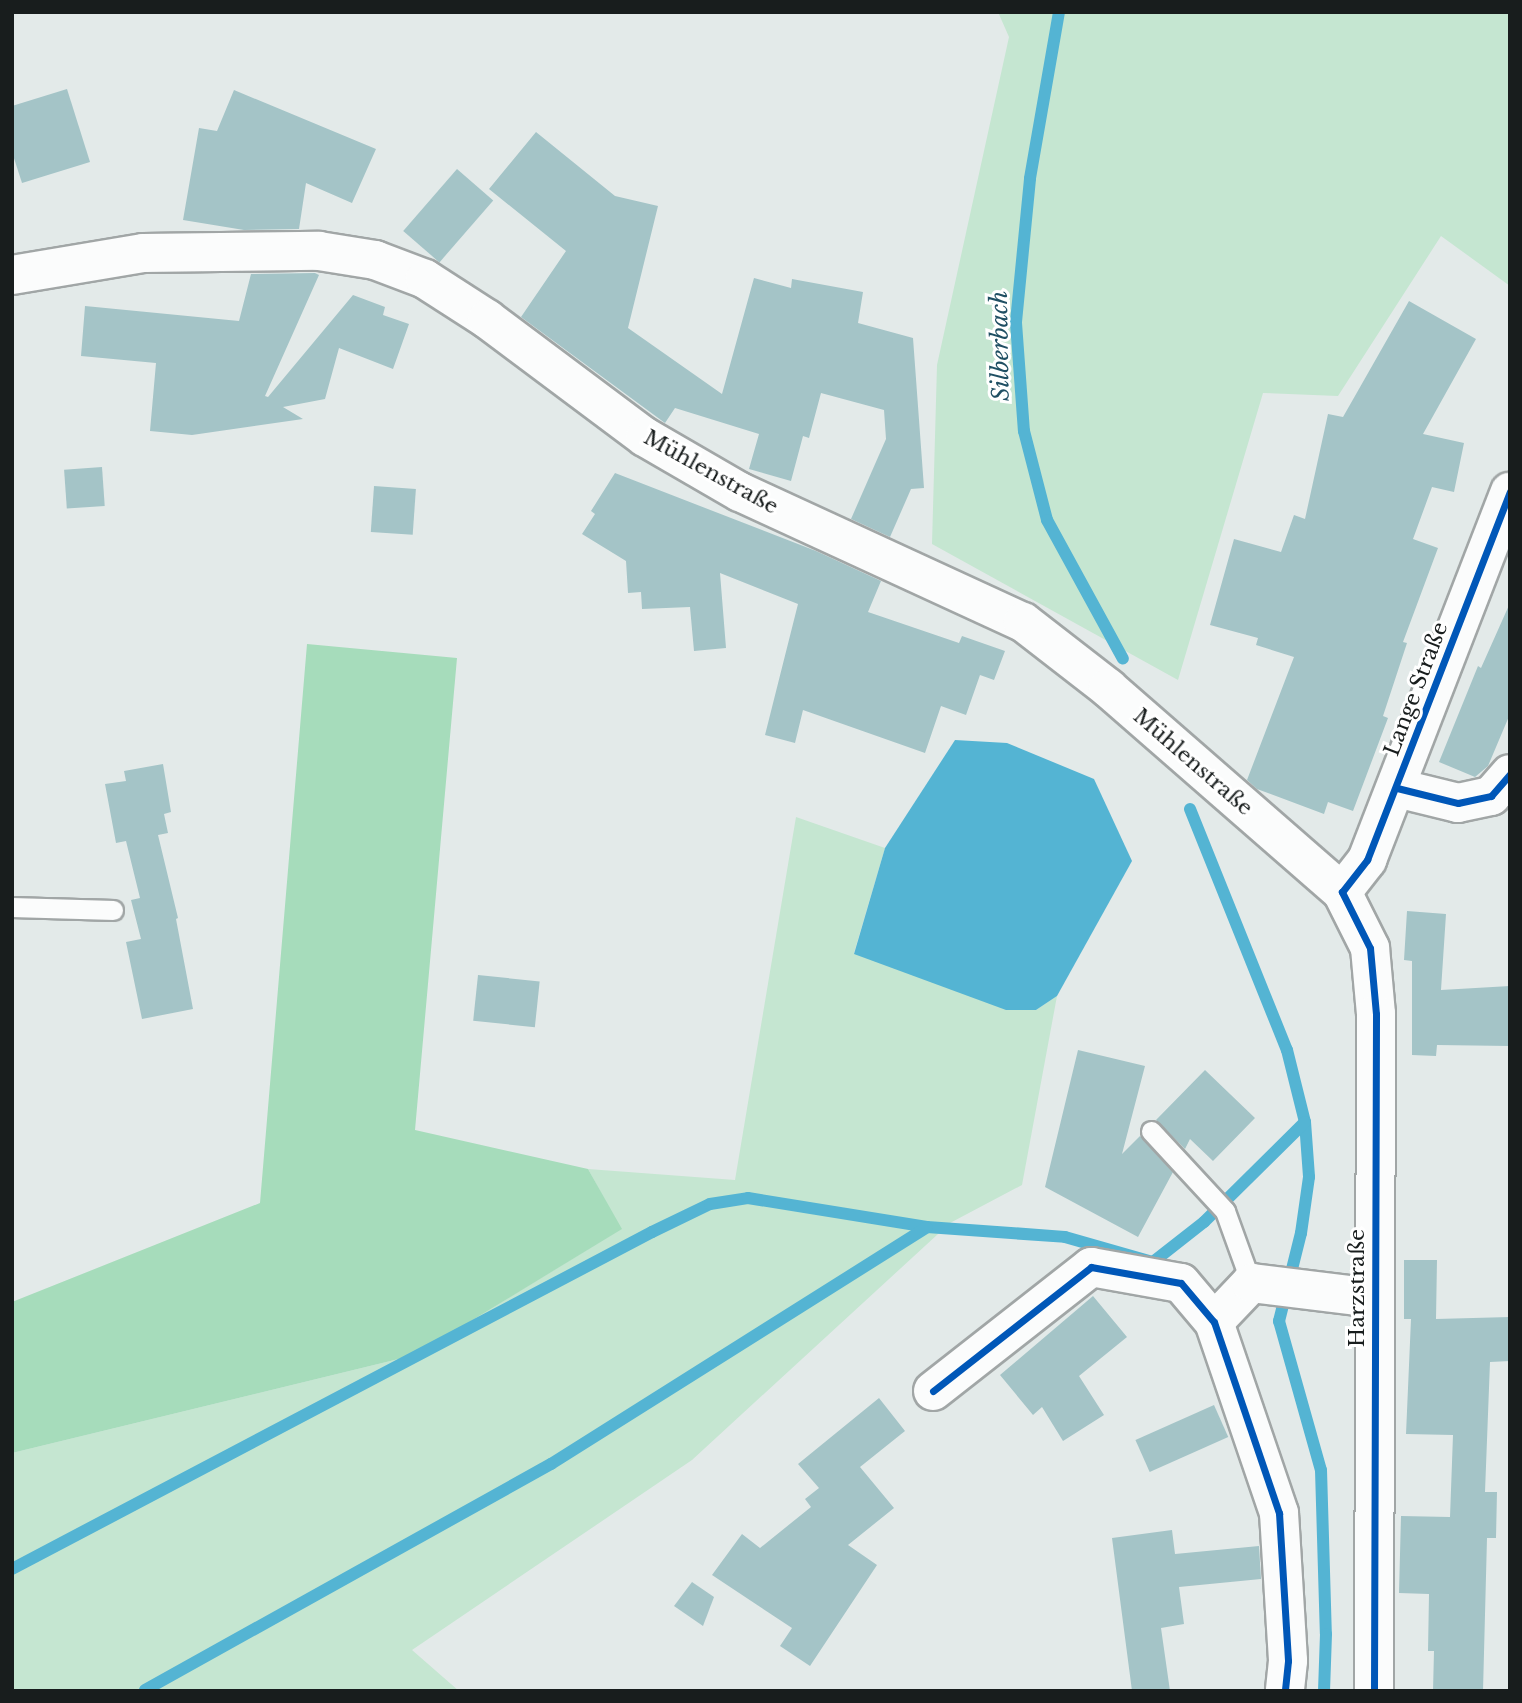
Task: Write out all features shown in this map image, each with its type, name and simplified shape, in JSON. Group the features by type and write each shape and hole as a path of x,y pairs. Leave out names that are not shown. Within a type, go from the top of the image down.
{"main road":[{"name":"Mühlenstraße","path":"12,275 142,253 319,251 375,260 425,279 487,319 645,437 740,492 1023,622 1108,688 1342,892"},
{"name":"Lange Straße","path":"1342,892 1367,860 1510,492"},
{"path":"1397,788 1458,803 1491,796 1510,774"},
{"name":"Harzstraße","path":"1342,892 1370,948 1377,1014 1374,1691"},
{"path":"933,1391 1091,1267 1181,1283 1214,1322 1279,1513 1288,1661 1285,1691"},
{"name":"Harzstraße","path":"1258,1284 1374,1298"},
{"path":"1214,1322 1258,1284"}],"lane":[{"path":"12,908 113,910"},
{"path":"1151,1131 1225,1211 1258,1284"}],"green space":[{"path":"998,12 1510,12 1510,286 1441,236 1338,396 1263,393 1178,680 932,544 937,365 1009,37"},
{"path":"307,644 457,658 415,1130 588,1169 622,1229 415,1355 12,1453 12,1302 260,1203"},
{"path":"796,817 885,848 854,953 1036,1010 1057,996 1022,1185 950,1223 692,1460 412,1650 459,1691 12,1691 12,1453 415,1355 621,1229 588,1169 735,1180"}],"water":[{"path":"955,740 1007,743 1094,779 1132,861 1057,996 1036,1010 1006,1010 854,954 885,848"}],"building":[{"path":"67,89 90,162 22,183 12,152 12,106"},
{"path":"234,90 376,149 352,203 306,183 299,229 244,230 183,220 199,128 217,131"},
{"path":"536,132 615,196 658,206 628,328 722,394 754,278 791,288 792,279 863,292 858,323 913,338 924,488 911,489 890,537 851,519 886,439 884,410 821,393 809,438 803,436 791,481 749,469 759,434 675,408 665,423 521,317 566,251 489,189"},
{"path":"457,169 493,200 439,262 403,231"},
{"path":"251,274 319,275 265,396 268,397 353,295 385,307 383,315 409,324 393,369 339,348 325,399 283,407 303,419 192,435 150,431 156,363 81,356 85,306 239,321"},
{"path":"1409,301 1476,339 1423,434 1464,443 1454,492 1432,487 1413,539 1438,548 1403,642 1407,643 1383,716 1388,718 1353,811 1328,802 1324,814 1257,789 1247,780 1294,657 1256,645 1258,638 1210,625 1234,539 1281,552 1294,515 1305,519 1328,414 1343,417"},
{"path":"102,467 105,506 67,509 64,470"},
{"path":"615,473 816,551 881,581 868,612 959,643 962,636 1005,651 994,680 980,675 966,715 941,706 925,753 803,710 795,743 765,735 798,604 720,573 726,648 694,651 690,607 642,609 641,592 628,593 626,561 582,534 595,514 591,511"},
{"path":"374,486 416,489 413,535 371,532"},
{"path":"1510,603 1510,714 1488,766 1475,777 1439,762 1478,666 1481,668"},
{"path":"163,764 171,812 164,814 168,833 158,835 178,918 176,919 193,1009 142,1019 126,942 141,939 131,900 140,898 126,841 116,843 105,784 126,781 124,771"},
{"path":"1407,911 1446,914 1441,990 1510,986 1510,1046 1437,1045 1436,1056 1412,1055 1412,961 1404,960"},
{"path":"478,975 540,981 535,1027 473,1021"},
{"path":"1078,1050 1145,1066 1122,1154 1140,1136 1173,1172 1138,1237 1045,1187"},
{"path":"1205,1070 1255,1118 1213,1161 1190,1139 1185,1149 1156,1120"},
{"path":"1404,1260 1437,1260 1436,1319 1510,1317 1510,1361 1490,1362 1485,1492 1497,1492 1496,1538 1487,1538 1483,1691 1433,1691 1434,1651 1428,1651 1429,1594 1399,1593 1401,1516 1450,1517 1453,1435 1406,1434 1411,1319 1404,1319"},
{"path":"1093,1296 1127,1337 1079,1376 1104,1415 1063,1441 1042,1407 1033,1415 1000,1375"},
{"path":"879,1398 905,1431 860,1467 894,1508 848,1545 877,1565 810,1666 780,1646 792,1628 712,1575 742,1534 760,1548 811,1507 805,1499 819,1488 798,1464"},
{"path":"1214,1405 1228,1437 1150,1472 1135,1440"},
{"path":"1172,1530 1175,1554 1259,1546 1261,1579 1179,1587 1184,1624 1161,1628 1170,1691 1132,1691 1112,1538"},
{"path":"692,1582 714,1597 703,1626 674,1606"}],"waterway":[{"name":"Silberbach","path":"1059,12 1030,179 1016,323 1024,431 1047,520 1123,659"},
{"path":"1190,809 1287,1050 1305,1122 1309,1177 1301,1233 1279,1321 1321,1470 1326,1634 1324,1691"},
{"path":"12,1569 710,1204 748,1198 927,1227 1065,1237 1153,1262 1204,1222 1305,1122"},
{"path":"145,1690 551,1464 927,1227"}],"cycle path":[{"path":"1374,1691 1376,1014 1370,948 1342,892 1367,860 1510,492"},
{"path":"1397,788 1458,803 1491,796 1510,774"},
{"path":"933,1391 1091,1267 1181,1283 1214,1322 1279,1513 1288,1661 1285,1691"}]}
